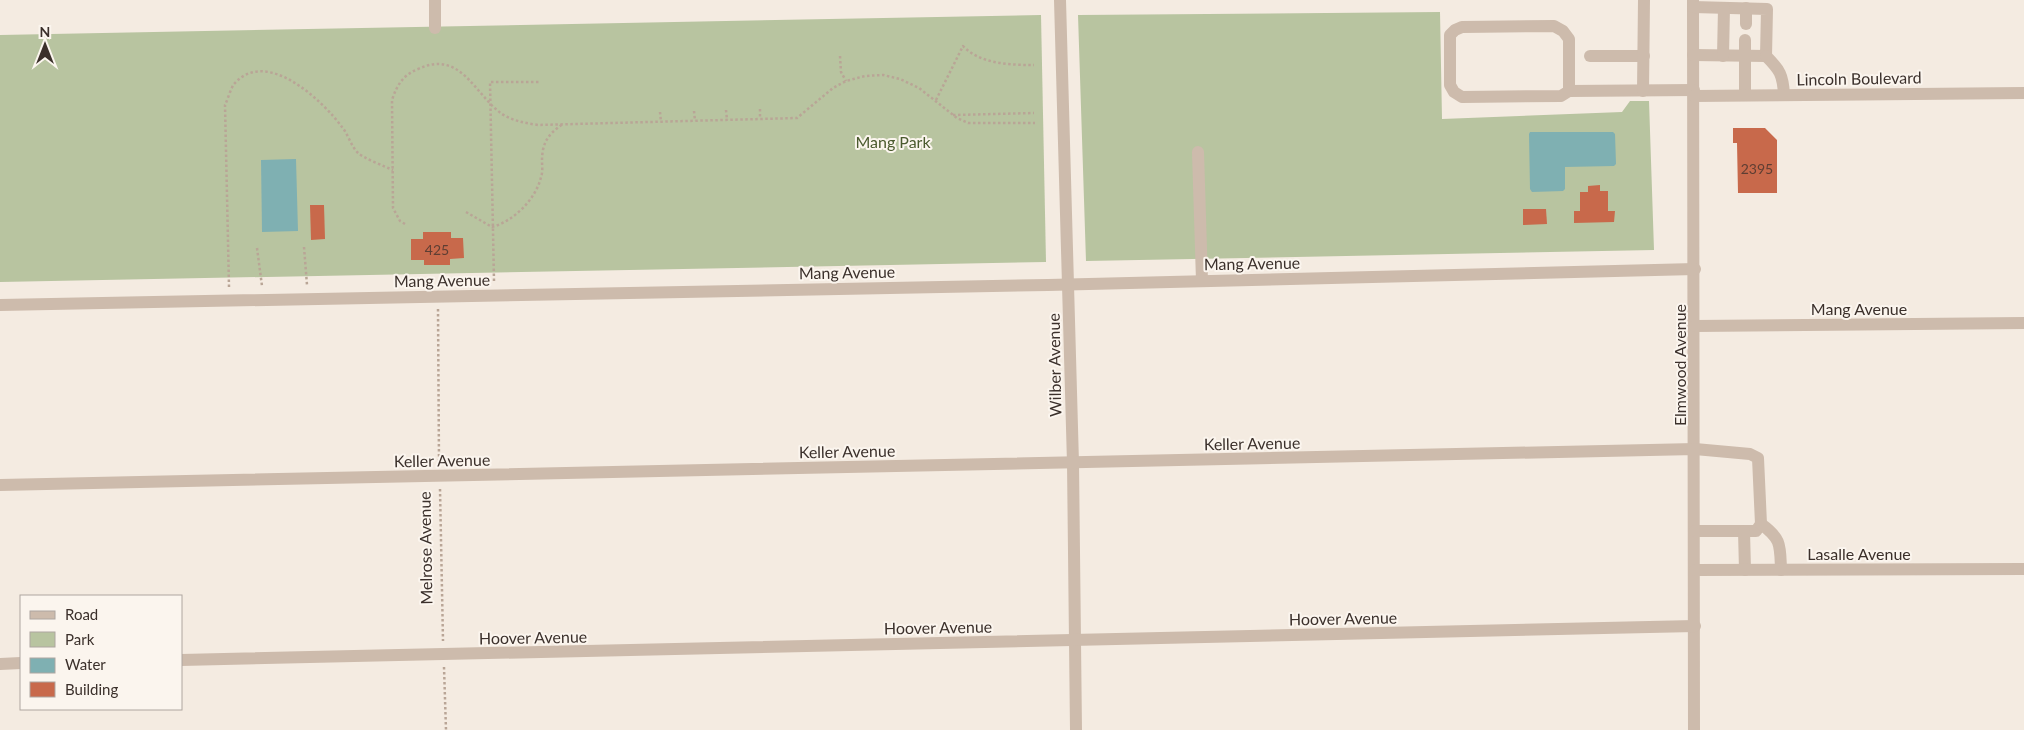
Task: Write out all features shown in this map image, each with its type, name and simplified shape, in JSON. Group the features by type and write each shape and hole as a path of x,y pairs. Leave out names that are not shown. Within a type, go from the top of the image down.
{"street":[{"path":"435,0 435,28"},
{"name":"Wilber Avenue","path":"1060,0 1073,463 1076,730"},
{"path":"1643,91 1644,0"},
{"path":"1693,4 1724,8 1767,9 1766,56"},
{"name":"Elmwood Avenue","path":"1693,4 1695,326 1694,730"},
{"path":"1723,56 1724,8"},
{"path":"1746,8 1746,24"},
{"name":"Lincoln Boulevard","path":"1569,91 1569,39 1563,31 1554,26 1462,28 1454,30 1450,35 1450,85 1454,92 1462,97 1561,96 1569,91 1643,91 1745,95 2024,93"},
{"path":"1745,40 1745,95"},
{"path":"1693,55 1766,56 1778,68 1783,79 1784,95"},
{"path":"1590,56 1644,56"},
{"path":"1198,152 1202,281"},
{"name":"Mang Avenue","path":"0,305 1068,284 1694,269"},
{"name":"Mang Avenue","path":"1695,326 2024,323"},
{"name":"Keller Avenue","path":"0,485 1695,449 1750,454 1758,458 1761,524"},
{"path":"1695,531 1756,531 1761,524 1778,539 1781,570"},
{"path":"1744,531 1745,570"},
{"name":"Lasalle Avenue","path":"1695,570 2024,569"},
{"name":"Hoover Avenue","path":"182,660 1695,626"},
{"path":"0,664 20,663"}],"path":[{"path":"936,100 963,46 970,53 981,58 1012,65 1034,65"},
{"path":"840,56 841,72 846,82"},
{"path":"405,224 400,221 394,208 392,100 396,86 406,74 431,64 445,65 457,70 469,79 500,112 517,121 538,125 797,118 833,88 865,76 883,75 900,79 919,88 953,115 968,123 1035,123"},
{"path":"229,286 225,106 234,85 246,74 260,71 295,82 317,99 342,126 359,153 393,170"},
{"path":"494,281 490,82 540,82"},
{"path":"760,109 760,119"},
{"path":"726,110 727,120"},
{"path":"694,111 694,121"},
{"path":"660,112 661,122"},
{"path":"953,115 1034,113"},
{"path":"466,212 492,227 505,224 527,204 542,176 544,142 551,132 564,124"},
{"path":"304,247 306,285"},
{"path":"257,248 262,286"},
{"name":"Melrose Avenue","path":"438,306 446,730"}],"green space":[{"path":"1440,12 1442,119 1622,112 1630,101 1649,101 1654,250 1086,261 1078,15"},
{"name":"Mang Park","path":"1041,15 1046,262 0,282 0,35"}],"water":[{"path":"1530,132 1613,132 1615,134 1616,164 1614,166 1565,167 1565,189 1563,191 1532,192 1530,189"},
{"path":"296,159 298,231 262,232 261,160"}],"building":[{"path":"1733,128 1765,128 1777,140 1777,193 1738,193 1737,143 1733,143"},
{"path":"1600,185 1600,191 1608,191 1608,211 1615,211 1614,222 1574,223 1574,211 1580,211 1580,192 1588,192 1588,186"},
{"path":"310,205 324,205 325,239 311,240"},
{"path":"1523,209 1546,209 1547,224 1523,225"},
{"path":"423,232 451,232 451,238 463,238 464,258 450,259 450,265 424,265 424,260 411,260 411,239 423,239"}]}
